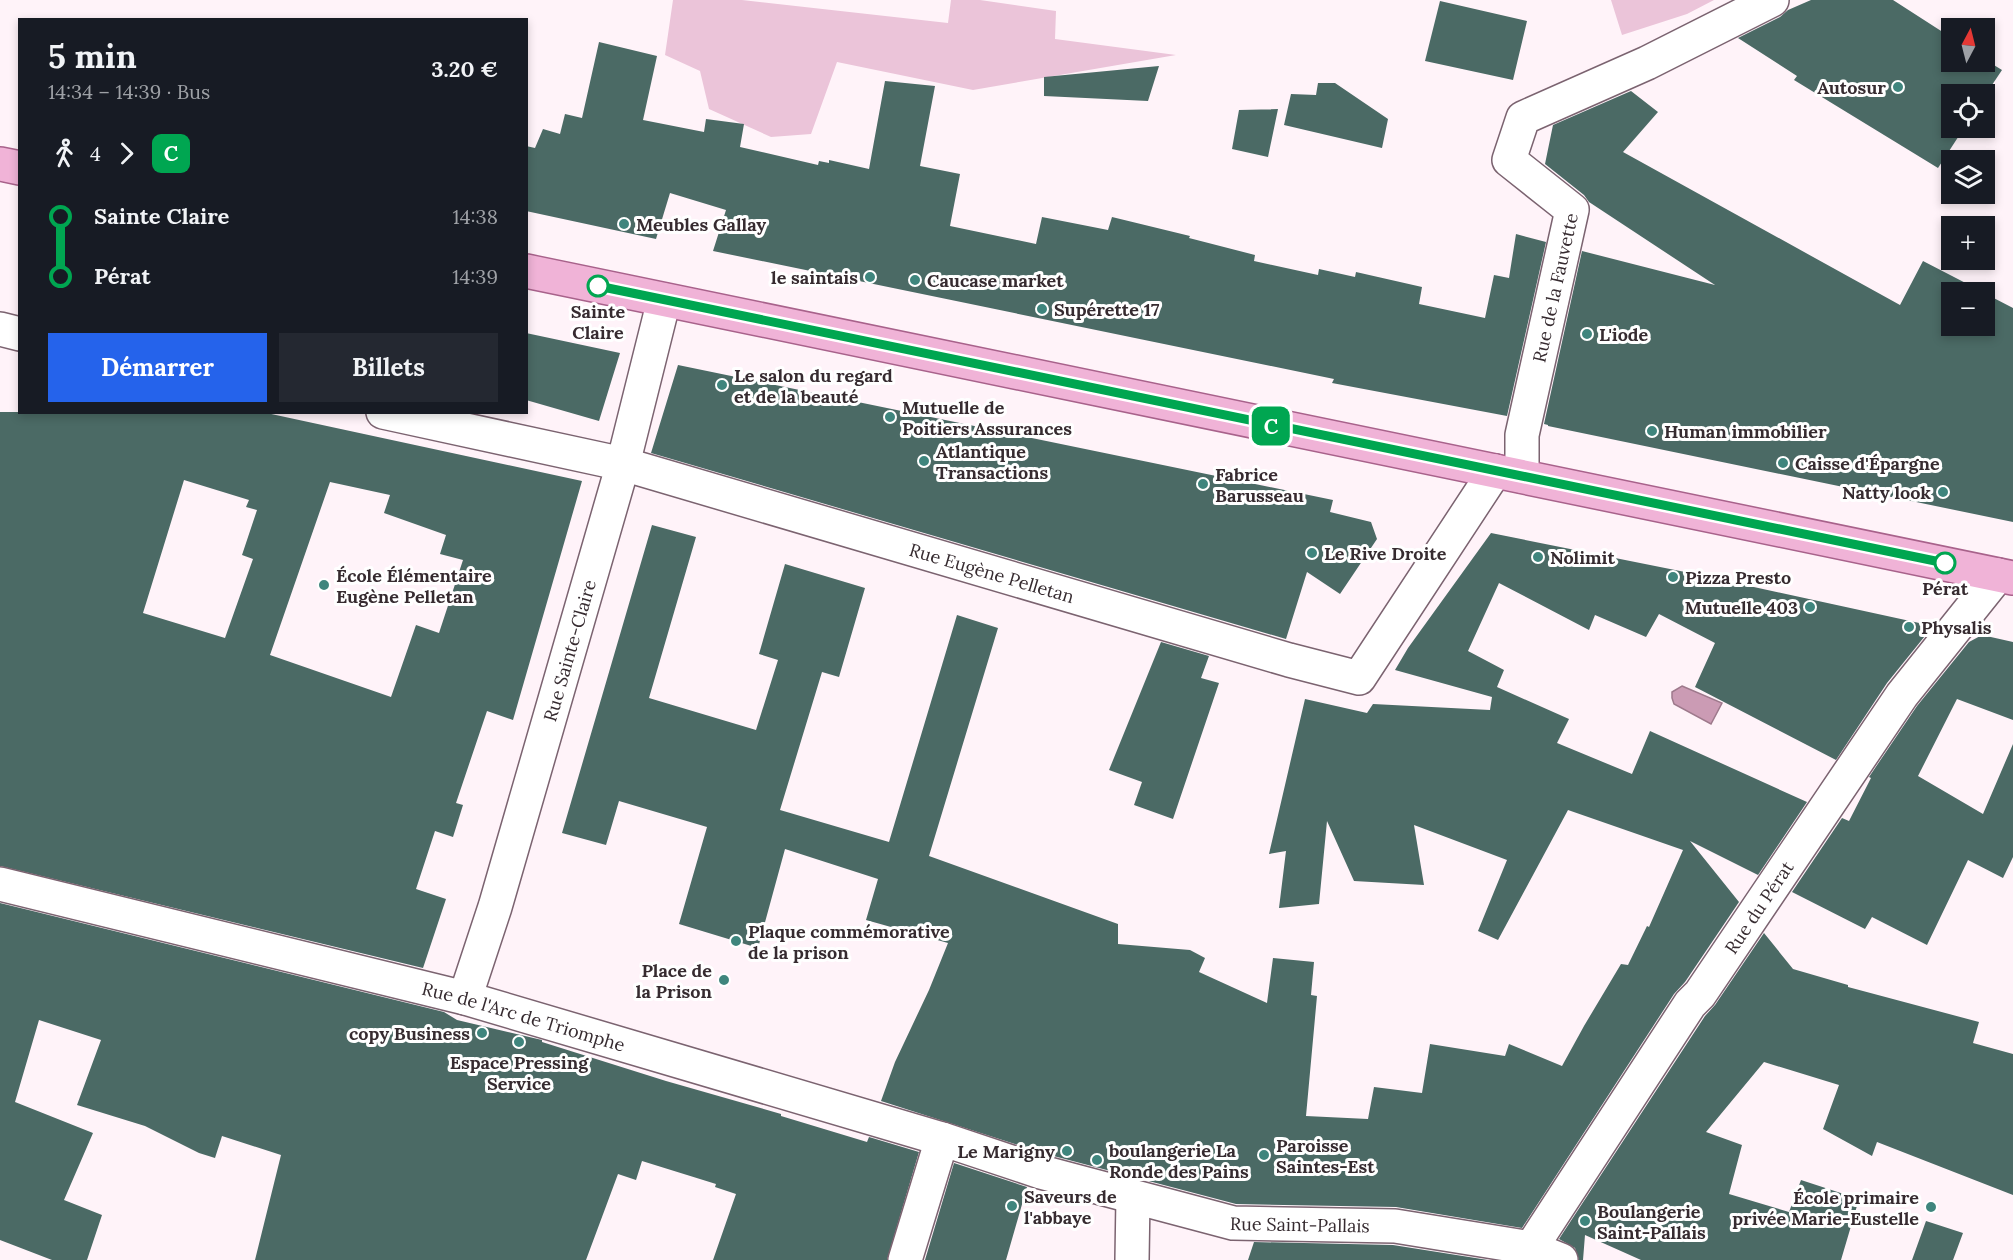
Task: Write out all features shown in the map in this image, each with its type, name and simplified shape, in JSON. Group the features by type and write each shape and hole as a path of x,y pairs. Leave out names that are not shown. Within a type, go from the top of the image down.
{"main road":[{"path":"0,164 18,168"},
{"path":"528,272 2006,576"}],"street":[{"name":"Rue de la Fauvette","path":"1508,474 1522,435 1572,210 1509,159 1523,118 1647,63 1772,0"},
{"name":"Rue Sainte-Claire","path":"465,998 495,907 623,464 664,300"},
{"path":"0,329 18,334"},
{"name":"Rue Eugène Pelletan","path":"392,414 623,464 1266,653 1359,678 1508,474"},
{"name":"Rue du Pérat","path":"1531,1248 1690,1005 1706,985 1902,695 2006,576"},
{"name":"Rue de l'Arc de Triomphe","path":"0,884 465,998 942,1139 1041,1172"},
{"path":"905,1260 942,1139"},
{"name":"Rue Saint-Pallais","path":"1041,1172 1233,1223 1395,1226 1531,1248 1561,1260"},
{"path":"1132,1197 1132,1260"}],"shaded area":[{"path":"673,0 742,0 948,23 951,0 980,0 1056,11 1055,39 1176,55 973,90 837,62 811,134 771,137 709,109 700,71 665,55"},
{"path":"1611,0 1714,0 1687,14 1622,35"},
{"path":"1682,686 1722,703 1711,724 1674,704 1672,692"}],"building":[{"name":"Autosur","path":"1811,0 1893,0 1941,31 1941,72 1995,72 1995,66 2002,70 1993,84 1941,84 1941,138 1958,138 1950,150 1941,150 1941,163 1938,168 1794,80 1797,76 1738,38 1780,17 1788,10"},
{"path":"1440,1 1527,21 1513,80 1425,61"},
{"path":"599,42 657,56 643,120 704,132 706,119 744,124 740,147 818,165 819,161 829,163 829,160 869,169 885,81 935,86 920,166 960,174 950,226 1036,244 1042,217 1108,230 1112,217 1255,255 1254,261 1318,275 1319,269 1355,277 1356,272 1422,287 1419,304 1485,318 1494,275 1509,278 1516,234 1546,242 1507,416 1332,383 1334,379 713,251 726,210 670,193 656,239 528,211 528,146 535,148 543,129 560,134 565,114 582,118"},
{"path":"1159,66 1148,101 1044,96 1044,77"},
{"path":"1318,83 1335,83 1388,119 1382,148 1284,125 1291,94 1316,95"},
{"path":"1631,91 1658,112 1623,152 1900,305 1923,261 1964,282 1941,282 1941,336 1995,336 1995,299 2013,308 2013,522 1544,424 1582,251 1715,285 1589,202 1584,195 1545,164 1553,125"},
{"path":"1278,109 1268,157 1232,149 1239,110"},
{"path":"528,333 620,353 599,421 528,401"},
{"path":"678,365 1333,500 1330,512 1371,522 1377,539 1340,594 1307,572 1286,639 651,453"},
{"path":"0,412 18,412 18,414 271,414 582,481 513,720 487,711 456,803 463,805 453,837 435,831 416,889 446,899 423,968 0,866","holes":["184,480 249,500 246,507 257,510 242,555 253,559 225,638 143,613","330,482 390,495 384,513 446,535 440,554 463,560 439,633 416,625 391,697 270,655"]},
{"path":"652,525 696,537 649,698 756,730 778,660 759,654 785,564 865,588 839,677 822,672 780,810 889,842 957,615 998,628 929,856 1118,924 1118,944 1190,950 1205,958 1199,972 1267,1003 1273,958 1314,962 1311,995 1317,996 1306,1116 1368,1119 1374,1087 1422,1093 1430,1044 1505,1056 1509,1044 1562,1066 1621,964 1628,965 1647,926 1649,927 1683,850 1568,810 1498,940 1478,931 1507,860 1414,825 1424,885 1354,881 1327,821 1319,904 1279,908 1286,851 1269,854 1305,699 1367,713 1373,704 1490,710 1492,697 1395,670 1408,648 1491,533 1690,573 1933,626 1887,683 1836,760 1695,687 1715,643 1659,614 1646,637 1595,615 1589,630 1499,583 1468,651 1504,670 1497,687 1569,719 1557,743 1632,774 1650,731 1807,802 1758,875 1690,841 1739,902 1685,982 1674,994 1522,1228 1396,1207 1236,1204 1046,1154 881,1101 895,1062 948,943 866,920 878,879 785,849 758,948 679,924 707,827 619,801 606,845 562,833"},
{"path":"1982,635 2013,642 2013,720 1957,699 1918,776 1983,814 2013,744 2013,857 2003,878 1968,860 1927,945 1872,917 1865,929 1792,892 1842,818 1849,821 1871,778 1869,777 1917,706 1969,642"},
{"path":"1161,642 1209,656 1201,678 1219,683 1173,819 1134,805 1142,782 1109,770"},
{"path":"0,903 444,1012 457,1020 542,1040 542,1042 666,1081 781,1114 781,1116 867,1142 869,1137 919,1152 887,1260 713,1260 736,1194 715,1187 716,1184 642,1161 636,1180 618,1174 586,1260 255,1260 281,1155 222,1136 215,1158 199,1153 145,1126 77,1105 101,1040 39,1020 15,1102 93,1133 64,1200 102,1215 87,1260 52,1260 0,1240"},
{"path":"1764,933 1793,969 1848,985 1848,987 1979,1022 1973,1043 2013,1054 2013,1195 1877,1142 1872,1156 1823,1129 1839,1085 1764,1062 1706,1132 1742,1145 1729,1194 1789,1212 1801,1180 1859,1199 1841,1260 1641,1260 1585,1235 1583,1260 1579,1260 1575,1248 1559,1239 1705,1016"},
{"path":"954,1163 1027,1187 1006,1260 925,1260"},
{"path":"1926,1221 1963,1233 1953,1260 1912,1260"},
{"path":"1254,1242 1393,1245 1488,1260 1248,1260"}],"bus line":[{"name":"C","path":"598,286 1945,563"}],"place":[{"name":"Autosur","path":"1898,87"},
{"name":"Meubles Gallay","path":"624,224"},
{"name":"le saintais","path":"870,277"},
{"name":"Caucase market","path":"915,280"},
{"name":"Sainte Claire","path":"598,286"},
{"name":"Supérette 17","path":"1042,309"},
{"name":"L'iode","path":"1587,334"},
{"name":"Le salon du regard et de la beauté","path":"722,385"},
{"name":"Mutuelle de Poitiers Assurances","path":"890,417"},
{"name":"Human immobilier","path":"1652,431"},
{"name":"Atlantique Transactions","path":"924,461"},
{"name":"Caisse d'Épargne","path":"1783,463"},
{"name":"Fabrice Barusseau","path":"1203,484"},
{"name":"Natty look","path":"1943,492"},
{"name":"Le Rive Droite","path":"1312,553"},
{"name":"Nolimit","path":"1538,557"},
{"name":"Pérat","path":"1945,563"},
{"name":"Pizza Presto","path":"1673,577"},
{"name":"École Élémentaire Eugène Pelletan","path":"324,585"},
{"name":"Mutuelle 403","path":"1810,607"},
{"name":"Physalis","path":"1909,627"},
{"name":"Plaque commémorative de la prison","path":"736,941"},
{"name":"Place de la Prison","path":"724,980"},
{"name":"copy Business","path":"482,1033"},
{"name":"Espace Pressing Service","path":"519,1042"},
{"name":"Le Marigny","path":"1067,1151"},
{"name":"Paroisse Saintes-Est","path":"1264,1155"},
{"name":"boulangerie La Ronde des Pains","path":"1097,1160"},
{"name":"Saveurs de l'abbaye","path":"1012,1206"},
{"name":"École primaire privée Marie-Eustelle","path":"1931,1207"},
{"name":"Boulangerie Saint-Pallais","path":"1585,1221"}]}
